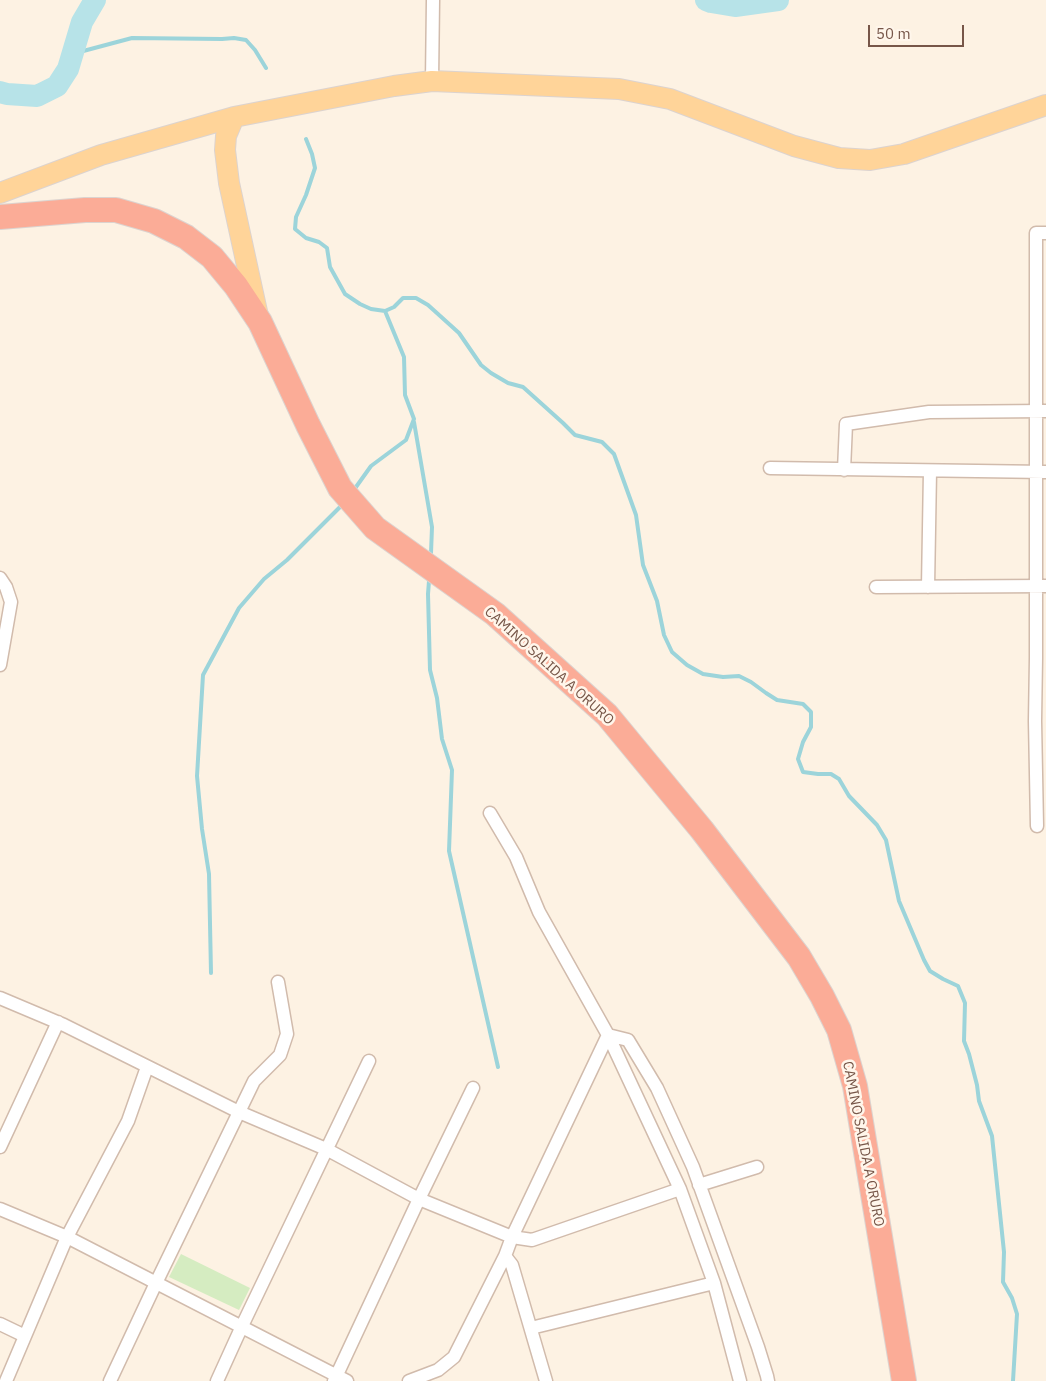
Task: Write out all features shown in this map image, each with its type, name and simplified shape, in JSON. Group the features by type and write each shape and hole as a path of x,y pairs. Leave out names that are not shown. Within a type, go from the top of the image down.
{"highway":[{"name":"CAMINO SALIDA A ORURO","path":"0,217 85,210 116,210 154,221 186,237 212,257 236,286 260,322 340,488 374,528 495,614 606,715 702,830 799,957 839,1030 855,1086 904,1381"}],"main road":[{"path":"0,193 101,155 234,117 394,86 432,81 619,89 670,99 794,146 839,158 870,160 904,154 1046,104"},
{"path":"234,117 226,136 225,150 229,183 260,322"}],"street":[{"path":"432,81 433,0"},
{"path":"1037,826 1035,720 1041,586 1041,316 1036,233 1046,233"},
{"path":"844,470 846,424 929,412 1041,411"},
{"path":"770,468 1041,472"},
{"path":"928,587 930,471"},
{"path":"0,578 6,587 11,602 0,665"},
{"path":"876,587 1041,586"},
{"path":"490,813 516,857 539,912 608,1035 680,1189 714,1283 737,1380"},
{"path":"110,1381 254,1081 280,1055 287,1034 278,982"},
{"path":"0,998 58,1022 239,1112 326,1149 419,1198 512,1238 532,1240 680,1189"},
{"path":"0,1147 58,1022"},
{"path":"608,1035 628,1040 657,1088 693,1167 758,1347 768,1381"},
{"path":"409,1381 438,1370 454,1357 504,1256 608,1035"},
{"path":"217,1381 369,1061"},
{"path":"6,1381 67,1238 128,1121 147,1067"},
{"path":"0,1209 67,1238 242,1326 339,1379 419,1198 473,1088"},
{"path":"699,1185 757,1167"},
{"path":"504,1256 512,1265 546,1381"},
{"path":"531,1328 714,1283"},
{"path":"0,1324 25,1336"}],"green space":[{"path":"181,1254 250,1288 239,1310 169,1277"}],"waterway":[{"path":"0,92 37,96 57,86 68,69 82,22 95,0"},
{"path":"706,0 735,6 778,0"},
{"path":"72,54 132,38 234,38 246,40 255,50 266,68"},
{"path":"306,139 315,168 296,217 295,229 306,238 319,242 327,248 330,267 345,294 371,309 385,311 394,307 403,298 416,298 428,305 459,333 481,365 508,383 523,387 575,435 602,442 614,454 636,515 643,565 657,601 664,635 672,652 687,665 703,674 723,677 739,676 777,700 803,704 811,712 811,727 803,742 798,759 803,772 831,774 839,779 849,796 877,825 886,840 899,901 924,960 930,971 958,986 965,1003 964,1041 977,1085 979,1101 992,1136 1004,1252 1003,1282 1012,1298 1017,1314 1013,1381"},
{"path":"356,487 371,466 406,440 414,419 405,395 404,357 385,311"},
{"path":"414,422 432,527 431,553"},
{"path":"211,973 209,874 197,776 203,675 239,608 264,579 287,560 343,504"},
{"path":"429,581 430,670 437,698 442,739 452,770 449,851 498,1067"}]}
